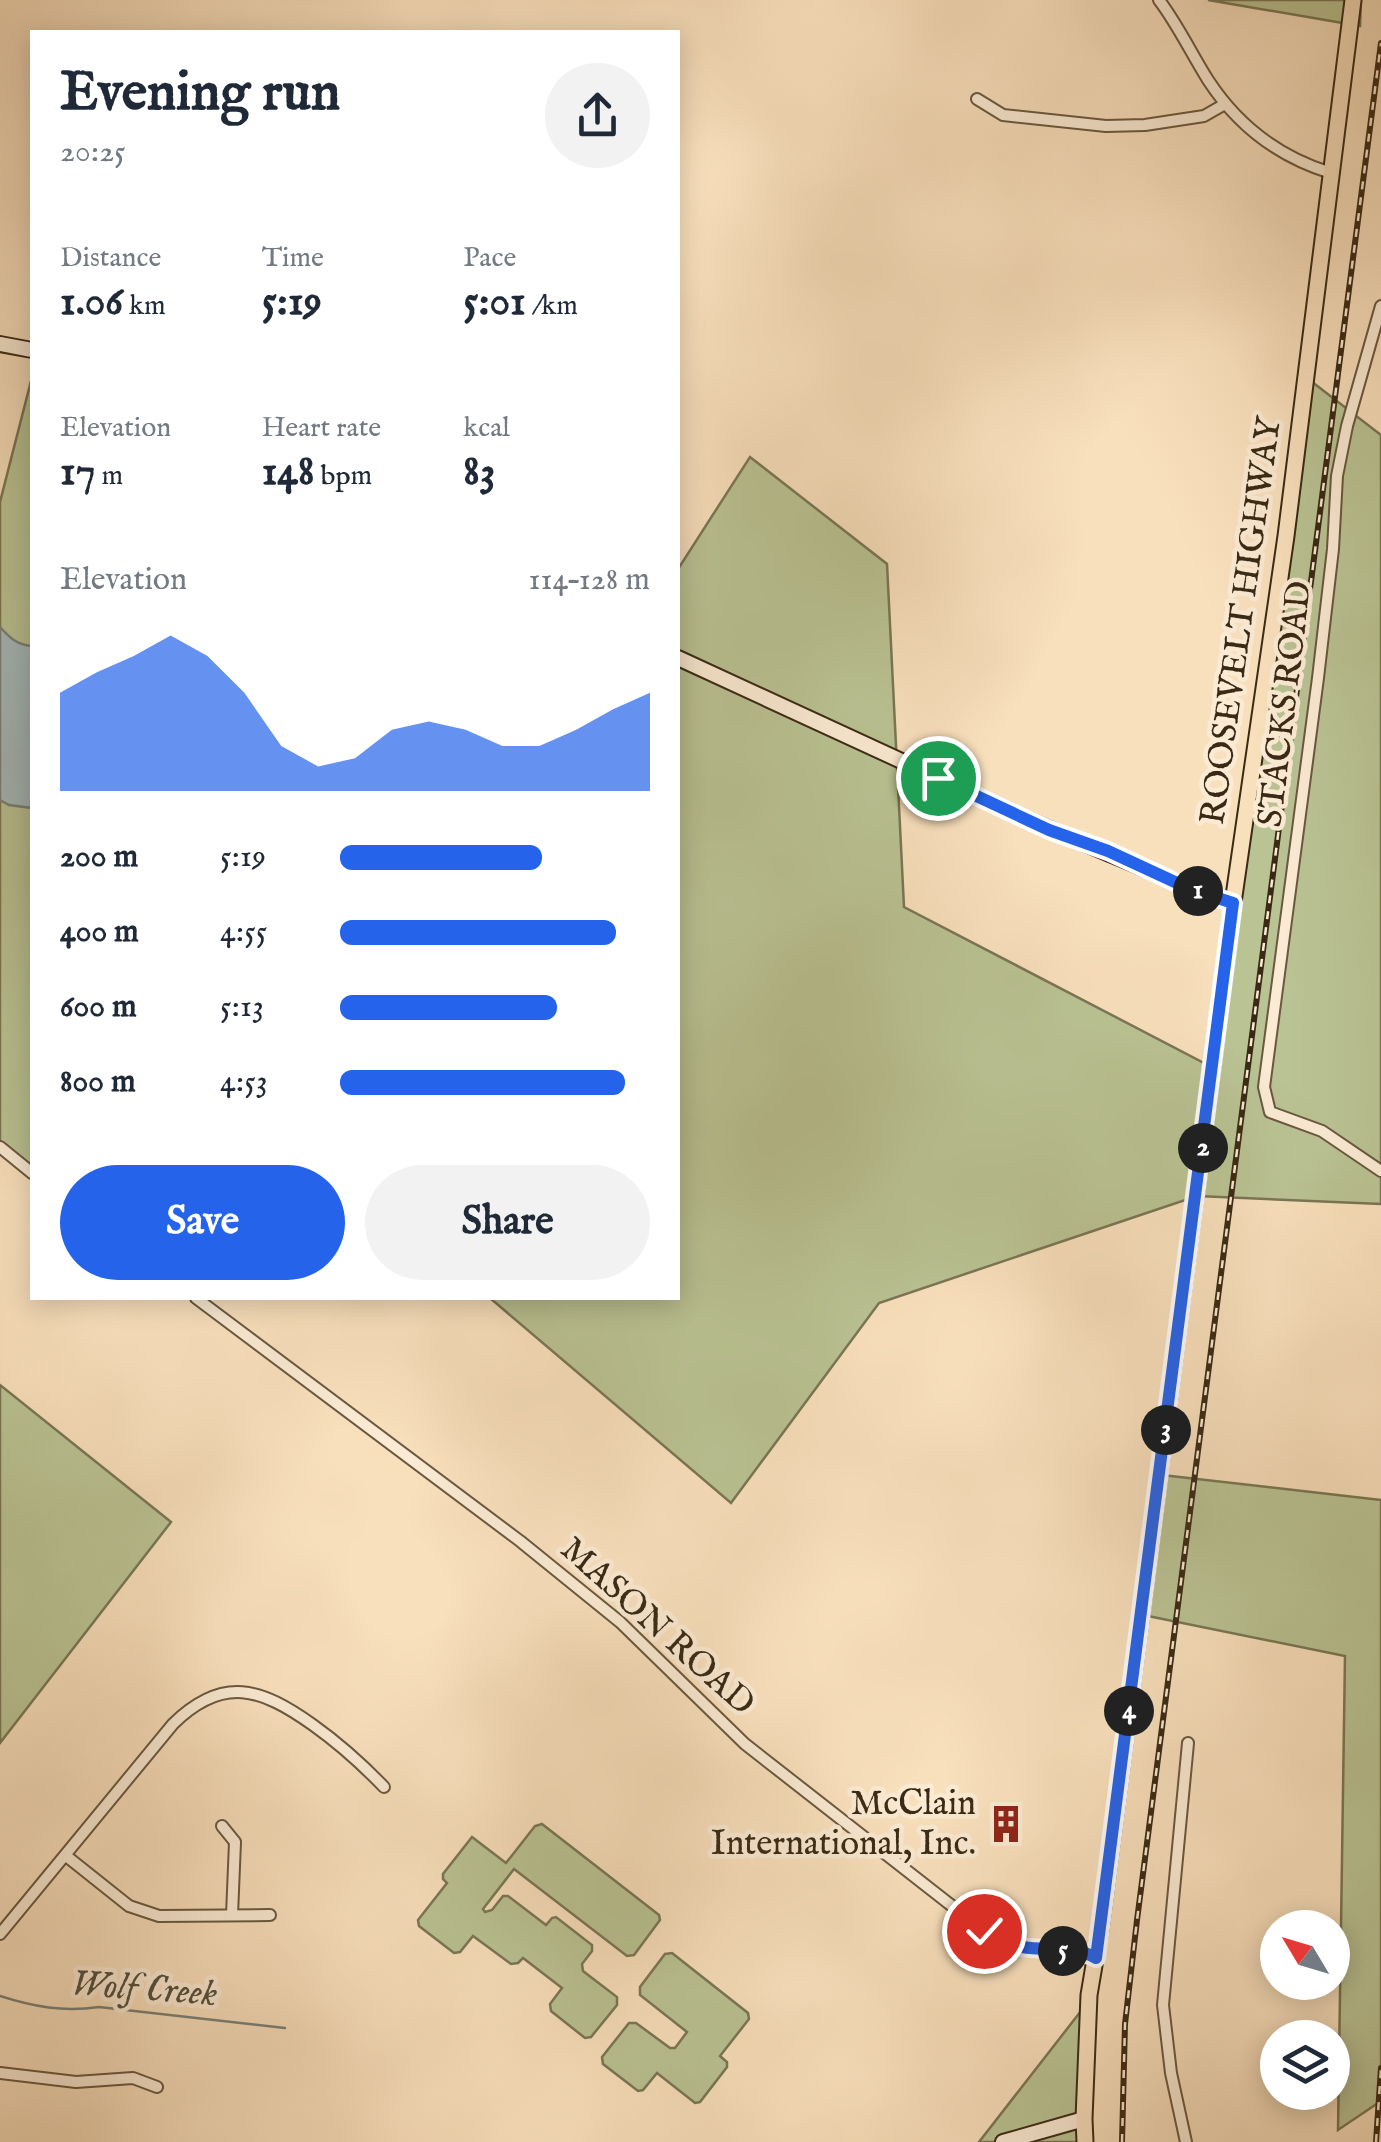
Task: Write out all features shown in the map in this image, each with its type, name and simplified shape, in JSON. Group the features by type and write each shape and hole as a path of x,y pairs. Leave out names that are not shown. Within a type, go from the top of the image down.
{"main road":[{"name":"ROOSEVELT HIGHWAY","path":"1085,2142 1089,1995 1233,903 1286,536 1353,0"}],"street":[{"path":"1158,0 1225,104 1276,150 1302,164 1330,172"},
{"path":"977,99 1003,115 1106,126 1204,116 1225,104"},
{"name":"STACKS ROAD","path":"1381,306 1346,426 1337,476 1320,660 1264,1088 1270,1112 1322,1131 1381,1172"},
{"path":"0,344 30,350"},
{"path":"680,659 1049,830 1233,903"},
{"path":"0,1147 30,1171"},
{"name":"MASON ROAD","path":"199,1300 618,1620 746,1744 984,1931 1006,1944 1085,1952 1096,1958"},
{"path":"0,1934 172,1724 188,1708 206,1699 245,1692 271,1698 354,1754 384,1787"},
{"path":"1186,2142 1170,2072 1163,2006 1188,1743"},
{"path":"222,1826 234,1842 232,1915"},
{"path":"65,1854 129,1906 159,1916 270,1915"},
{"path":"0,2073 76,2082 133,2078 157,2087"},
{"path":"1003,2142 1084,2119"}],"green space":[{"path":"1208,0 1361,0 1360,26"},
{"path":"1307,378 1381,435 1381,1204 1197,1196 879,1303 731,1503 492,1300 680,1300 680,566 750,457 887,564 904,907 1206,1064 1226,898"},
{"path":"30,385 30,649 18,652 0,634 0,502"},
{"path":"30,789 30,1164 0,1141 0,791"},
{"path":"0,1385 171,1522 0,1743"},
{"path":"1162,1475 1381,1500 1381,2101 1338,2130 1338,2110 1350,2110 1350,2020 1340,2020 1340,2000 1350,2000 1350,1910 1341,1910 1345,1656 1143,1615"},
{"path":"542,1824 659,1915 660,1920 634,1955 627,1956 514,1869 483,1909 492,1910 503,1896 508,1896 546,1925 556,1917 592,1945 582,1964 583,1971 617,1997 617,2005 591,2037 585,2038 551,2011 550,2004 562,1988 523,1958 511,1964 473,1936 460,1952 454,1953 419,1926 418,1920 447,1883 443,1874 472,1837 506,1863 535,1826"},
{"path":"672,1953 748,2013 749,2019 720,2056 727,2067 700,2102 695,2103 657,2073 638,2091 603,2064 602,2057 629,2023 636,2023 670,2048 675,2048 687,2032 640,1995 640,1987 665,1954"},
{"path":"1095,1993 1087,2142 979,2142"}],"shaded area":[{"path":"0,627 14,640 30,646 30,808 0,800"}],"waterway":[{"name":"Wolf Creek","path":"0,1996 49,2007 99,2007 285,2028"}],"railway":[{"path":"1122,2142 1125,2024 1137,1920 1381,43"},
{"path":"1376,2142 1381,2068"}],"place":[{"name":"McClain International, Inc.","path":"1006,1824"}],"route":[{"path":"938,778 1049,830 1233,903 1096,1958 1085,1952 1006,1944 984,1931"}]}
